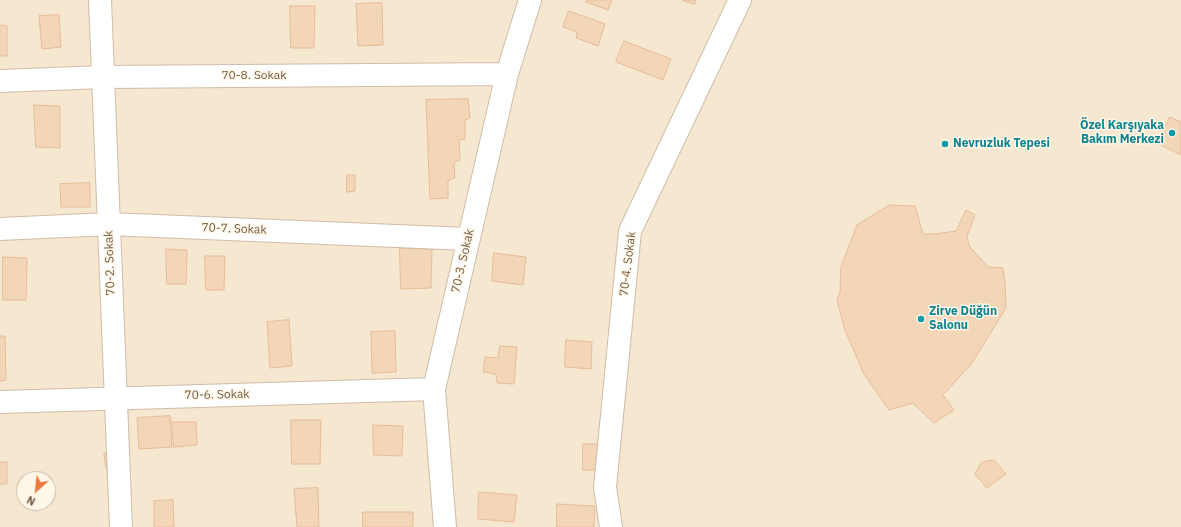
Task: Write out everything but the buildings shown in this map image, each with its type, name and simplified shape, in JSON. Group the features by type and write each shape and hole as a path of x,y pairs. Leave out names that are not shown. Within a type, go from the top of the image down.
{"street":[{"name":"70-2. Sokak","path":"100,0 121,527"},
{"name":"70-3. Sokak","path":"446,527 434,389 507,74 530,0"},
{"name":"70-4. Sokak","path":"611,527 605,487 630,231 740,0"},
{"name":"70-8. Sokak","path":"0,81 103,78 507,74"},
{"name":"70-7. Sokak","path":"0,229 109,224 468,239"},
{"name":"70-6. Sokak","path":"0,402 116,397 434,389"}],"shaded area":[{"path":"0,0 1181,0 1181,527 0,527"}],"place":[{"name":"Özel Karşıyaka Bakım Merkezi","path":"1172,133"},
{"name":"Nevruzluk Tepesi","path":"945,144"},
{"name":"Zirve Düğün Salonu","path":"921,319"}]}
